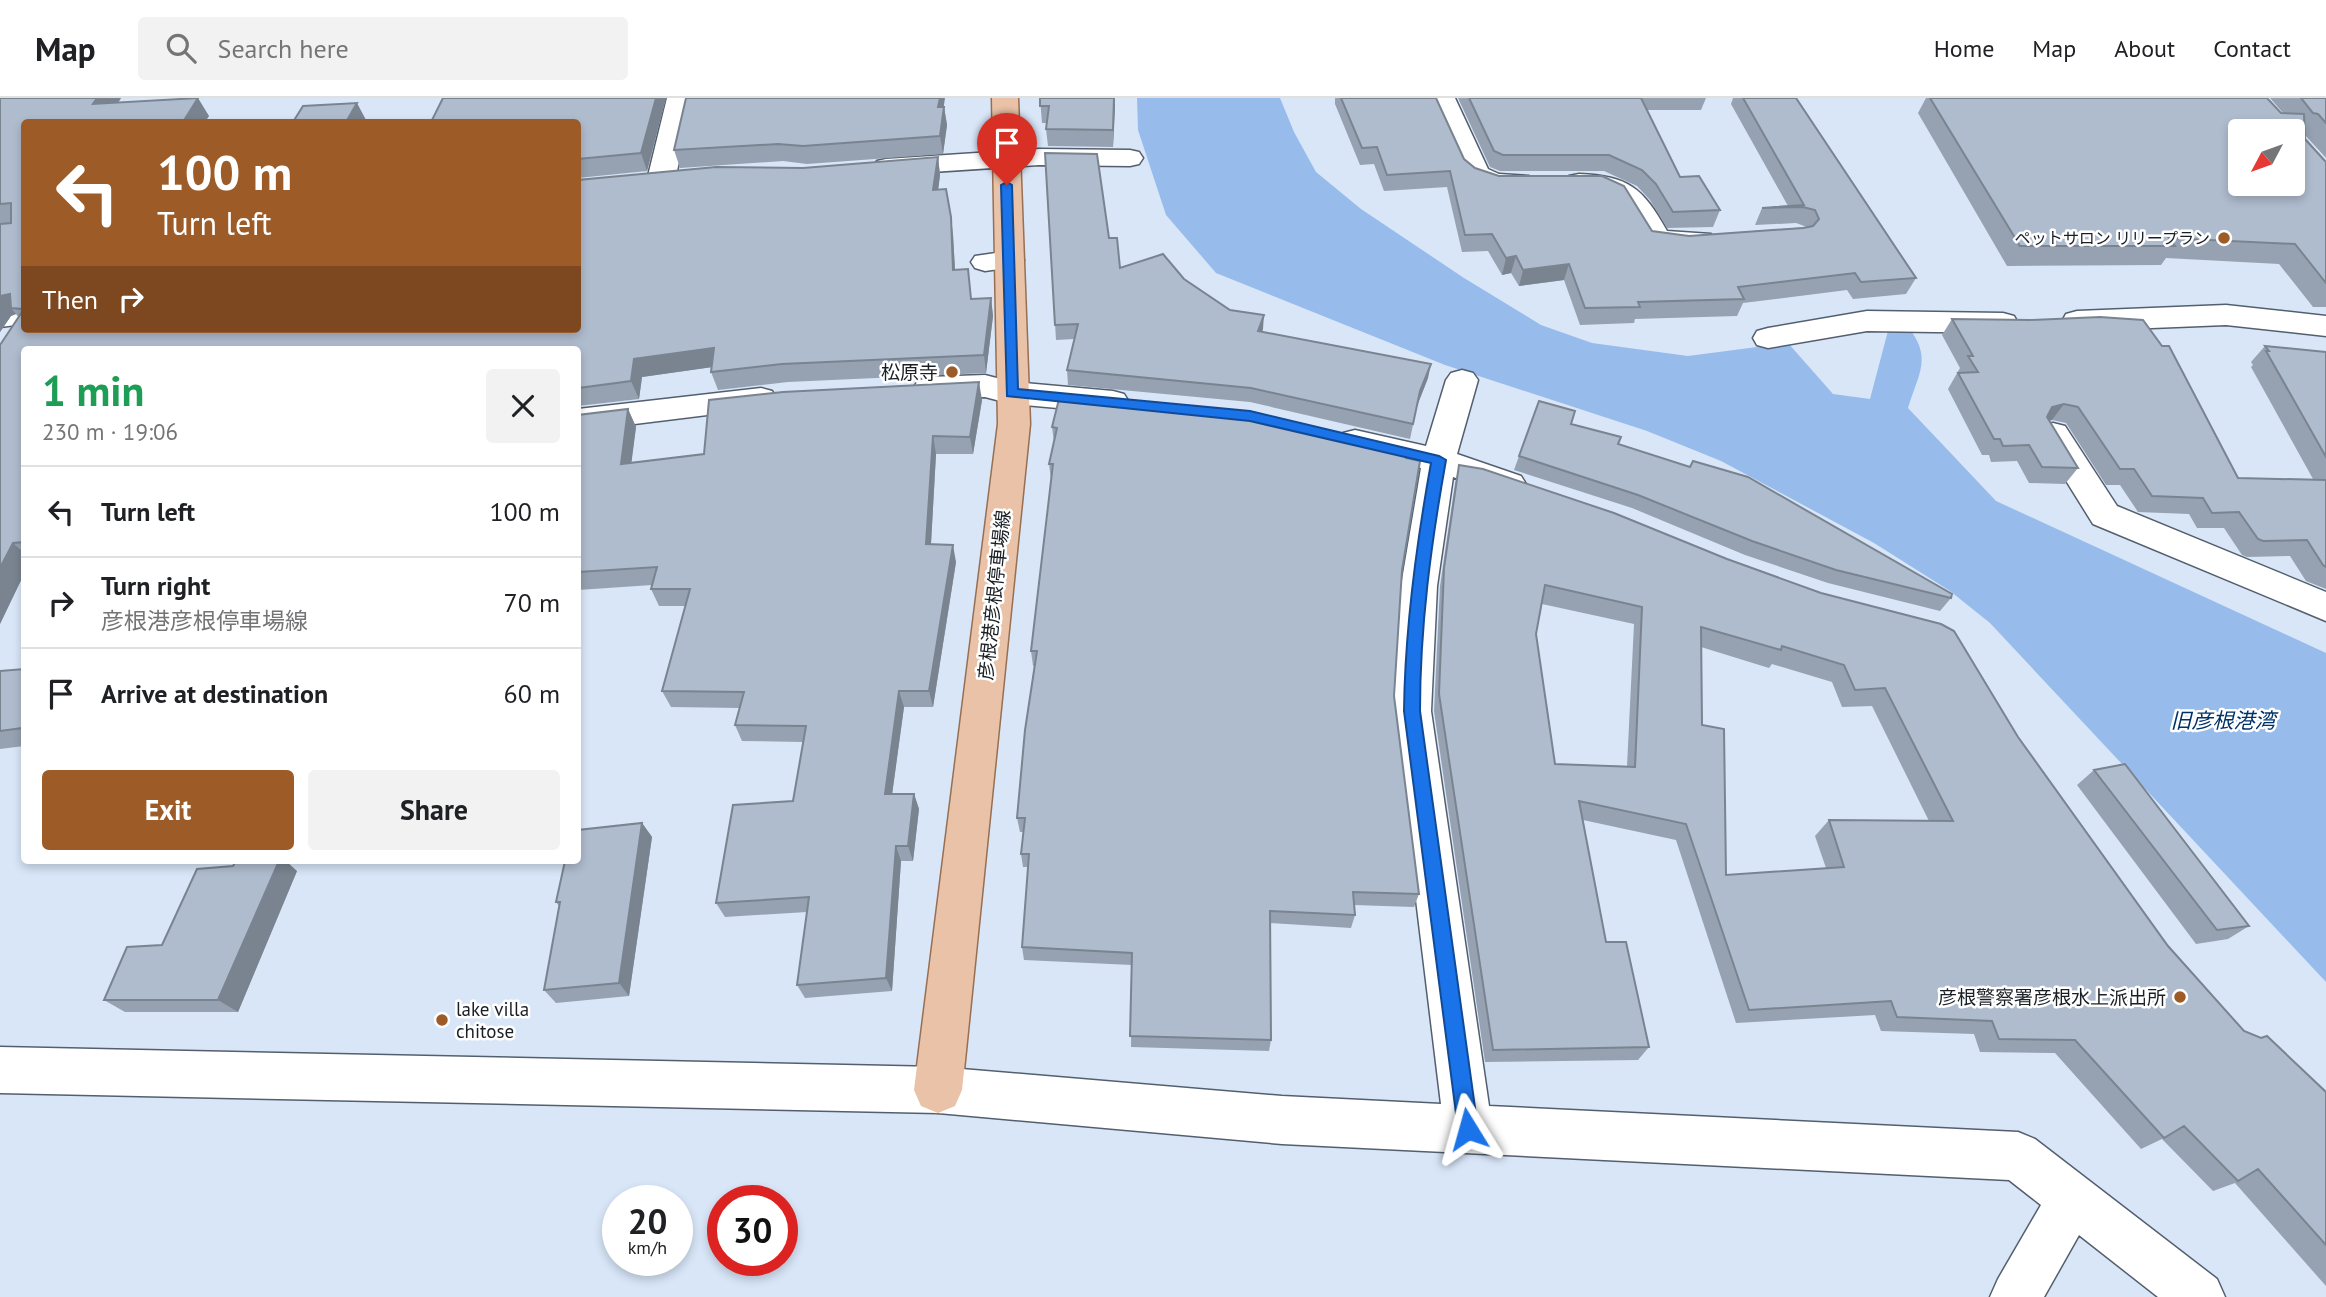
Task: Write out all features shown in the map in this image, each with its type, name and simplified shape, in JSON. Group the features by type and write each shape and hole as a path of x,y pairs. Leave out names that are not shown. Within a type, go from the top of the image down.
{"main road":[{"name":"彦根港彦根停車場線","path":"938,1090 1014,424 997,261 1006,160 1004,98"}],"street":[{"path":"633,183 673,179 680,98"},
{"path":"1442,98 1476,174 1495,182 1603,182 1632,196 1657,239 1726,238"},
{"path":"860,169 1039,157 1130,158"},
{"path":"1768,338 1867,321 2040,323 2226,315 2326,326"},
{"path":"1462,380 1439,460 1421,560 1412,669 1412,711 1468,1129"},
{"path":"903,389 985,386 1012,393 1144,405"},
{"path":"581,420 788,396"},
{"path":"1325,434 1439,460 1542,495"},
{"path":"2053,434 2105,515 2326,607"},
{"path":"0,1070 938,1090 1282,1120 2018,1156 2199,1297"},
{"path":"2016,1297 2072,1199"}],"water":[{"name":"旧彦根港湾","path":"1137,98 1280,98 1294,132 1316,172 1361,209 1464,278 1541,325 1592,343 1688,356 1788,343 1833,394 1870,399 1889,327 1908,327 1916,338 1922,357 1919,376 1908,408 1996,501 2326,653 2326,982 1990,623 1950,591 1874,543 1721,461 1647,431 1445,365 1216,273 1166,215 1138,130"}],"building":[{"path":"0,98 97,98 93,104 198,98 185,119 21,119 21,309 11,308 10,294 0,296 0,224 11,223 11,203 0,204"},
{"path":"443,98 656,98 641,153 581,159 581,119 432,119"},
{"path":"686,98 940,98 938,107 944,107 940,136 803,146 778,144 674,150"},
{"path":"1040,98 1114,98 1113,130 1046,129 1049,106 1040,106"},
{"path":"1341,98 1436,98 1464,159 1475,168 1499,176 1602,176 1624,186 1652,231 1689,236 1803,228 1813,226 1819,219 1815,210 1803,207 1762,208 1804,205 1743,98 1796,98 1916,278 1861,282 1855,273 1738,287 1744,299 1638,302 1640,307 1585,308 1569,264 1523,270 1516,256 1506,258 1492,234 1465,235 1450,171 1387,175 1377,147 1362,148"},
{"path":"1469,98 1641,98 1680,177 1699,176 1720,210 1673,212 1656,184 1642,170 1609,155 1503,155 1494,151"},
{"path":"1930,98 2267,98 2281,113 2304,114 2304,119 2228,119 2228,196 2305,196 2305,139 2326,162 2326,283 2295,244 2169,238 2175,246 2020,246"},
{"path":"2301,98 2326,98 2326,123 2318,114 2313,113"},
{"path":"357,103 348,119 295,119 303,106"},
{"path":"1045,153 1097,154 1109,238 1117,238 1120,268 1163,254 1184,279 1230,310 1264,315 1258,331 1431,364 1420,391 1413,424 1251,388 1067,370 1078,324 1055,325"},
{"path":"938,157 933,190 946,189 951,217 953,270 968,269 971,299 991,298 984,355 782,364 711,372 714,348 634,359 631,381 581,388 581,346 21,346 21,542 13,543 0,568 0,345 21,314 21,333 581,333 581,180 716,167 803,168"},
{"path":"2100,317 2143,320 2162,346 2169,346 2238,478 2326,480 2326,567 2307,540 2258,539 2239,512 2212,513 2203,498 2152,496 2134,469 2120,469 2078,407 2064,404 2052,407 2047,417 2078,468 2042,467 2029,445 2003,446 2000,439 1994,439 1958,373 1978,372 1968,356 1973,356 1952,319"},
{"path":"2265,346 2326,352 2326,457 2266,351 2269,351"},
{"path":"979,382 970,437 933,436 926,544 953,545 929,691 899,691 885,794 914,794 908,846 896,846 886,978 797,985 809,897 716,903 733,805 793,801 806,726 735,725 744,692 662,691 690,589 651,589 657,567 581,572 581,415 628,409 621,464 704,454 709,400 783,392"},
{"path":"1060,395 1251,414 1407,450 1406,458 1420,461 1402,570 1394,696 1419,894 1353,892 1355,915 1270,911 1271,1040 1130,1036 1132,953 1022,947 1029,854 1021,854 1025,818 1017,818 1025,730 1037,651 1031,651 1053,464 1049,464 1057,428 1052,427"},
{"path":"1539,401 1575,411 1571,424 1621,437 1618,444 1690,467 1693,461 1748,477 1952,594 1951,598 1836,570 1752,541 1638,495 1519,456"},
{"path":"1459,465 1483,469 1614,513 1727,559 1821,593 1941,624 1954,631 2018,737 2168,946 2244,1031 2261,1038 2267,1036 2326,1092 2326,1245 2258,1169 2238,1181 2184,1126 2164,1138 2075,1040 1999,1039 1992,1021 1897,1017 1891,1001 1749,1010 1686,824 1579,801 1606,942 1626,942 1649,1047 1493,1050 1439,694 1444,568","holes":["1545,585 1642,607 1635,767 1555,764 1536,634","1701,627 1781,650 1782,646 1844,665 1855,690 1885,688 1953,821 1829,820 1844,867 1726,875 1724,729 1702,725"]},
{"path":"21,669 21,728 0,731 0,671"},
{"path":"2125,764 2249,926 2217,930 2094,770"},
{"path":"642,823 619,983 544,990 560,902 556,902 564,864 581,864 581,830"},
{"path":"278,864 218,1000 104,1000 127,947 162,945 197,869"}],"place":[{"name":"ペットサロン リリープラン","path":"2224,238"},
{"name":"松原寺","path":"952,372"},
{"name":"彦根警察署彦根水上派出所","path":"2180,997"},
{"name":"lake villa chitose","path":"442,1020"}],"route":[{"path":"1007,185 1012,393 1250,416 1439,460 1421,560 1412,669 1412,711 1468,1129"}]}
